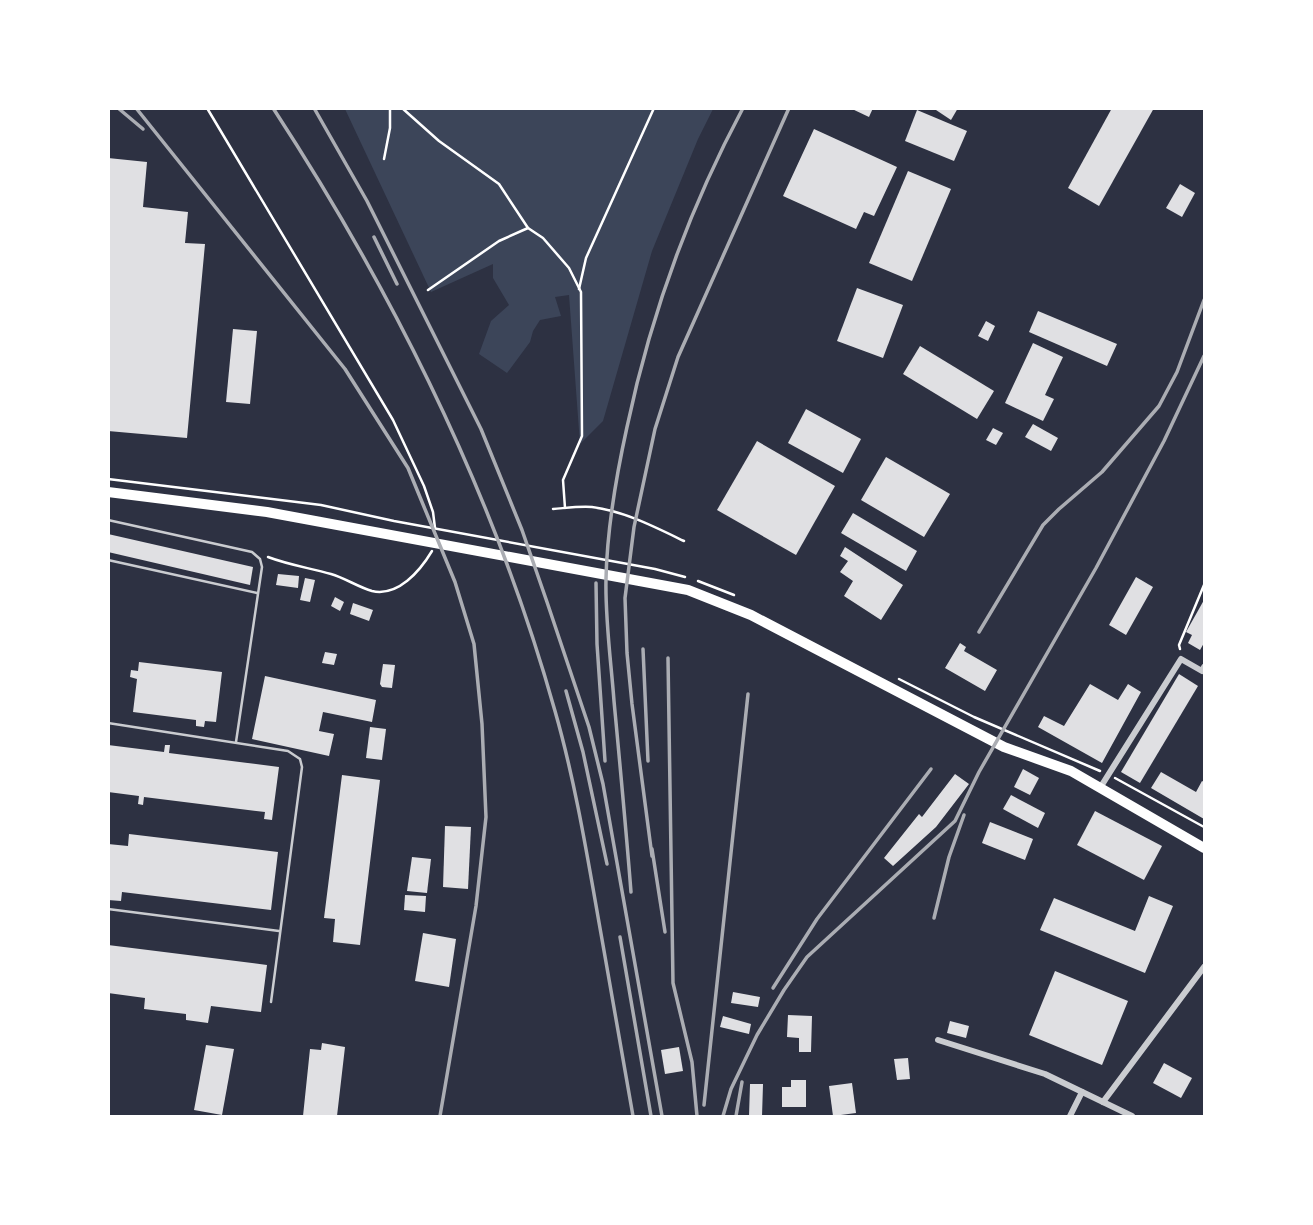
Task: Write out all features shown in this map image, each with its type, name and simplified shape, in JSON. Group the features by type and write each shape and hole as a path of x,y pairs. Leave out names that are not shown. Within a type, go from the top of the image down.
{"main road":[{"path":"108,492 267,512 664,584 706,596 739,610 987,739 1013,751 1061,766 1205,848"}],"street":[{"path":"1100,788 1181,659 1202,671 1205,667"},
{"path":"1103,1102 1205,967"},
{"path":"938,1041 1045,1074 1132,1116"},
{"path":"1070,1116 1082,1092"}],"lane":[{"path":"108,520 252,552 260,559 262,567 236,743"},
{"path":"108,560 257,593"},
{"path":"108,723 288,751 300,759 302,767 271,1002"},
{"path":"108,909 280,931"}],"path":[{"path":"207,108 393,420 424,486 433,512 435,533"},
{"path":"384,159 390,128 390,108"},
{"path":"402,108 439,141 499,184 528,228 543,238 569,268 579,289"},
{"path":"565,508 564,481 582,436 579,289 586,258 654,108"},
{"path":"428,290 499,241 528,228"},
{"path":"108,479 321,505 377,518 667,572"},
{"path":"553,509 591,507 617,513 684,541"},
{"path":"252,552 333,574 374,592 392,589 408,581 421,570 435,547"},
{"path":"1181,659 1179,645 1205,584"}],"shaded area":[{"path":"345,109 713,109 652,251 603,421 580,444 569,295 555,297 561,316 540,320 530,342 507,373 479,354 491,321 509,305 493,278 493,264 431,292"}],"building":[{"path":"850,108 873,108 869,117"},
{"path":"933,108 958,108 951,120"},
{"path":"1112,108 1154,108 1099,206 1068,188"},
{"path":"917,110 967,131 954,161 905,141"},
{"path":"814,129 897,167 874,216 864,212 856,229 783,196"},
{"path":"108,158 147,162 143,207 188,212 185,243 205,244 187,438 108,431"},
{"path":"908,171 951,189 912,281 869,263"},
{"path":"1180,184 1195,193 1182,217 1166,208"},
{"path":"857,288 903,305 883,358 837,341"},
{"path":"1038,311 1117,344 1107,366 1029,332"},
{"path":"986,321 995,326 988,341 978,336"},
{"path":"233,329 257,331 250,404 226,402"},
{"path":"1033,343 1063,357 1045,395 1054,399 1043,421 1005,403"},
{"path":"920,346 994,391 977,419 903,374"},
{"path":"806,409 861,439 843,473 788,443"},
{"path":"1033,424 1058,438 1051,451 1025,437"},
{"path":"993,428 1003,433 996,445 986,440"},
{"path":"757,441 835,486 796,555 717,510"},
{"path":"886,457 950,494 924,537 861,500"},
{"path":"853,513 917,551 906,571 841,533"},
{"path":"108,534 253,567 250,585 108,552"},
{"path":"845,547 903,585 881,620 844,596 853,581 840,572 848,561 840,556"},
{"path":"278,574 299,576 298,588 276,585"},
{"path":"1136,577 1153,587 1126,635 1109,625"},
{"path":"305,578 315,580 310,602 300,600"},
{"path":"335,597 344,602 340,611 331,606"},
{"path":"1204,600 1204,643 1200,650 1188,643 1192,635 1186,632"},
{"path":"353,603 373,610 369,621 350,614"},
{"path":"960,643 966,647 964,651 997,670 985,691 945,668"},
{"path":"325,652 337,654 334,665 322,663"},
{"path":"139,662 222,672 216,722 205,721 204,727 196,726 196,720 133,712 137,679 130,677 131,670 138,671"},
{"path":"383,664 395,665 392,688 382,687 380,684"},
{"path":"1179,674 1198,686 1140,783 1121,772"},
{"path":"265,676 376,700 372,722 323,712 319,731 334,734 329,756 252,739"},
{"path":"1090,684 1118,700 1128,684 1141,692 1102,763 1038,727 1044,716 1064,726"},
{"path":"370,727 386,729 382,760 366,758"},
{"path":"108,745 164,752 165,745 170,745 169,753 279,767 272,820 264,819 265,812 144,797 143,805 138,804 139,796 108,792"},
{"path":"1023,769 1039,778 1030,795 1014,787"},
{"path":"1161,772 1196,792 1202,781 1204,782 1204,819 1151,788"},
{"path":"955,774 969,784 936,827 893,866 884,858 919,814 922,817"},
{"path":"342,775 380,780 360,945 333,942 335,919 324,918"},
{"path":"1011,795 1045,813 1038,828 1003,809"},
{"path":"1095,811 1162,846 1144,880 1077,845"},
{"path":"990,822 1033,839 1025,860 982,843"},
{"path":"445,826 471,827 468,889 443,887"},
{"path":"129,834 278,852 271,910 122,892 121,901 108,900 108,844 128,846"},
{"path":"412,857 431,859 427,893 407,891"},
{"path":"405,895 426,896 425,912 404,910"},
{"path":"1149,896 1173,906 1145,973 1040,930 1054,898 1135,931"},
{"path":"423,933 456,939 449,987 415,981"},
{"path":"108,945 267,965 261,1012 211,1006 208,1023 186,1020 186,1014 144,1009 145,998 108,993"},
{"path":"1055,971 1128,1001 1102,1065 1029,1035"},
{"path":"733,992 760,997 758,1007 731,1003"},
{"path":"788,1015 812,1016 811,1052 799,1052 799,1038 787,1037"},
{"path":"723,1016 751,1024 749,1034 720,1027"},
{"path":"950,1021 969,1026 966,1038 947,1033"},
{"path":"322,1043 345,1047 337,1116 303,1116 310,1049 321,1050"},
{"path":"206,1045 234,1049 222,1115 194,1110"},
{"path":"679,1047 683,1071 665,1074 661,1050"},
{"path":"908,1058 910,1079 897,1080 894,1059"},
{"path":"1164,1063 1192,1078 1181,1098 1153,1083"},
{"path":"791,1080 806,1080 806,1107 782,1107 782,1087 791,1087"},
{"path":"852,1083 856,1113 833,1116 829,1086"},
{"path":"750,1084 763,1084 762,1116 749,1116"}],"railway":[{"path":"118,108 143,129"},
{"path":"136,108 345,369 408,468 455,582 474,644 482,724 486,817 476,906 440,1116"},
{"path":"273,108 360,251 437,399 472,475 531,631 570,769 633,1116"},
{"path":"314,108 367,201 481,429 522,530 547,602 589,727 603,784 662,1116"},
{"path":"631,892 606,609 608,540 613,502 637,385 673,263 705,185 743,108"},
{"path":"652,856 627,653 625,598 634,527 655,429 678,357 789,108"},
{"path":"374,237 397,284"},
{"path":"979,632 1043,525 1102,472 1159,406 1177,372 1204,300"},
{"path":"723,1116 731,1089 757,1035 807,957 955,821 979,772 1096,568 1164,441 1204,356"},
{"path":"596,583 605,761"},
{"path":"643,649 648,761"},
{"path":"668,658 673,983 692,1062 697,1116"},
{"path":"566,691 583,752 607,864"},
{"path":"704,1105 748,694"},
{"path":"773,988 817,919 931,769"},
{"path":"934,918 949,857 964,815"},
{"path":"652,849 665,932"},
{"path":"620,937 651,1116"},
{"path":"736,1116 742,1082"}]}
